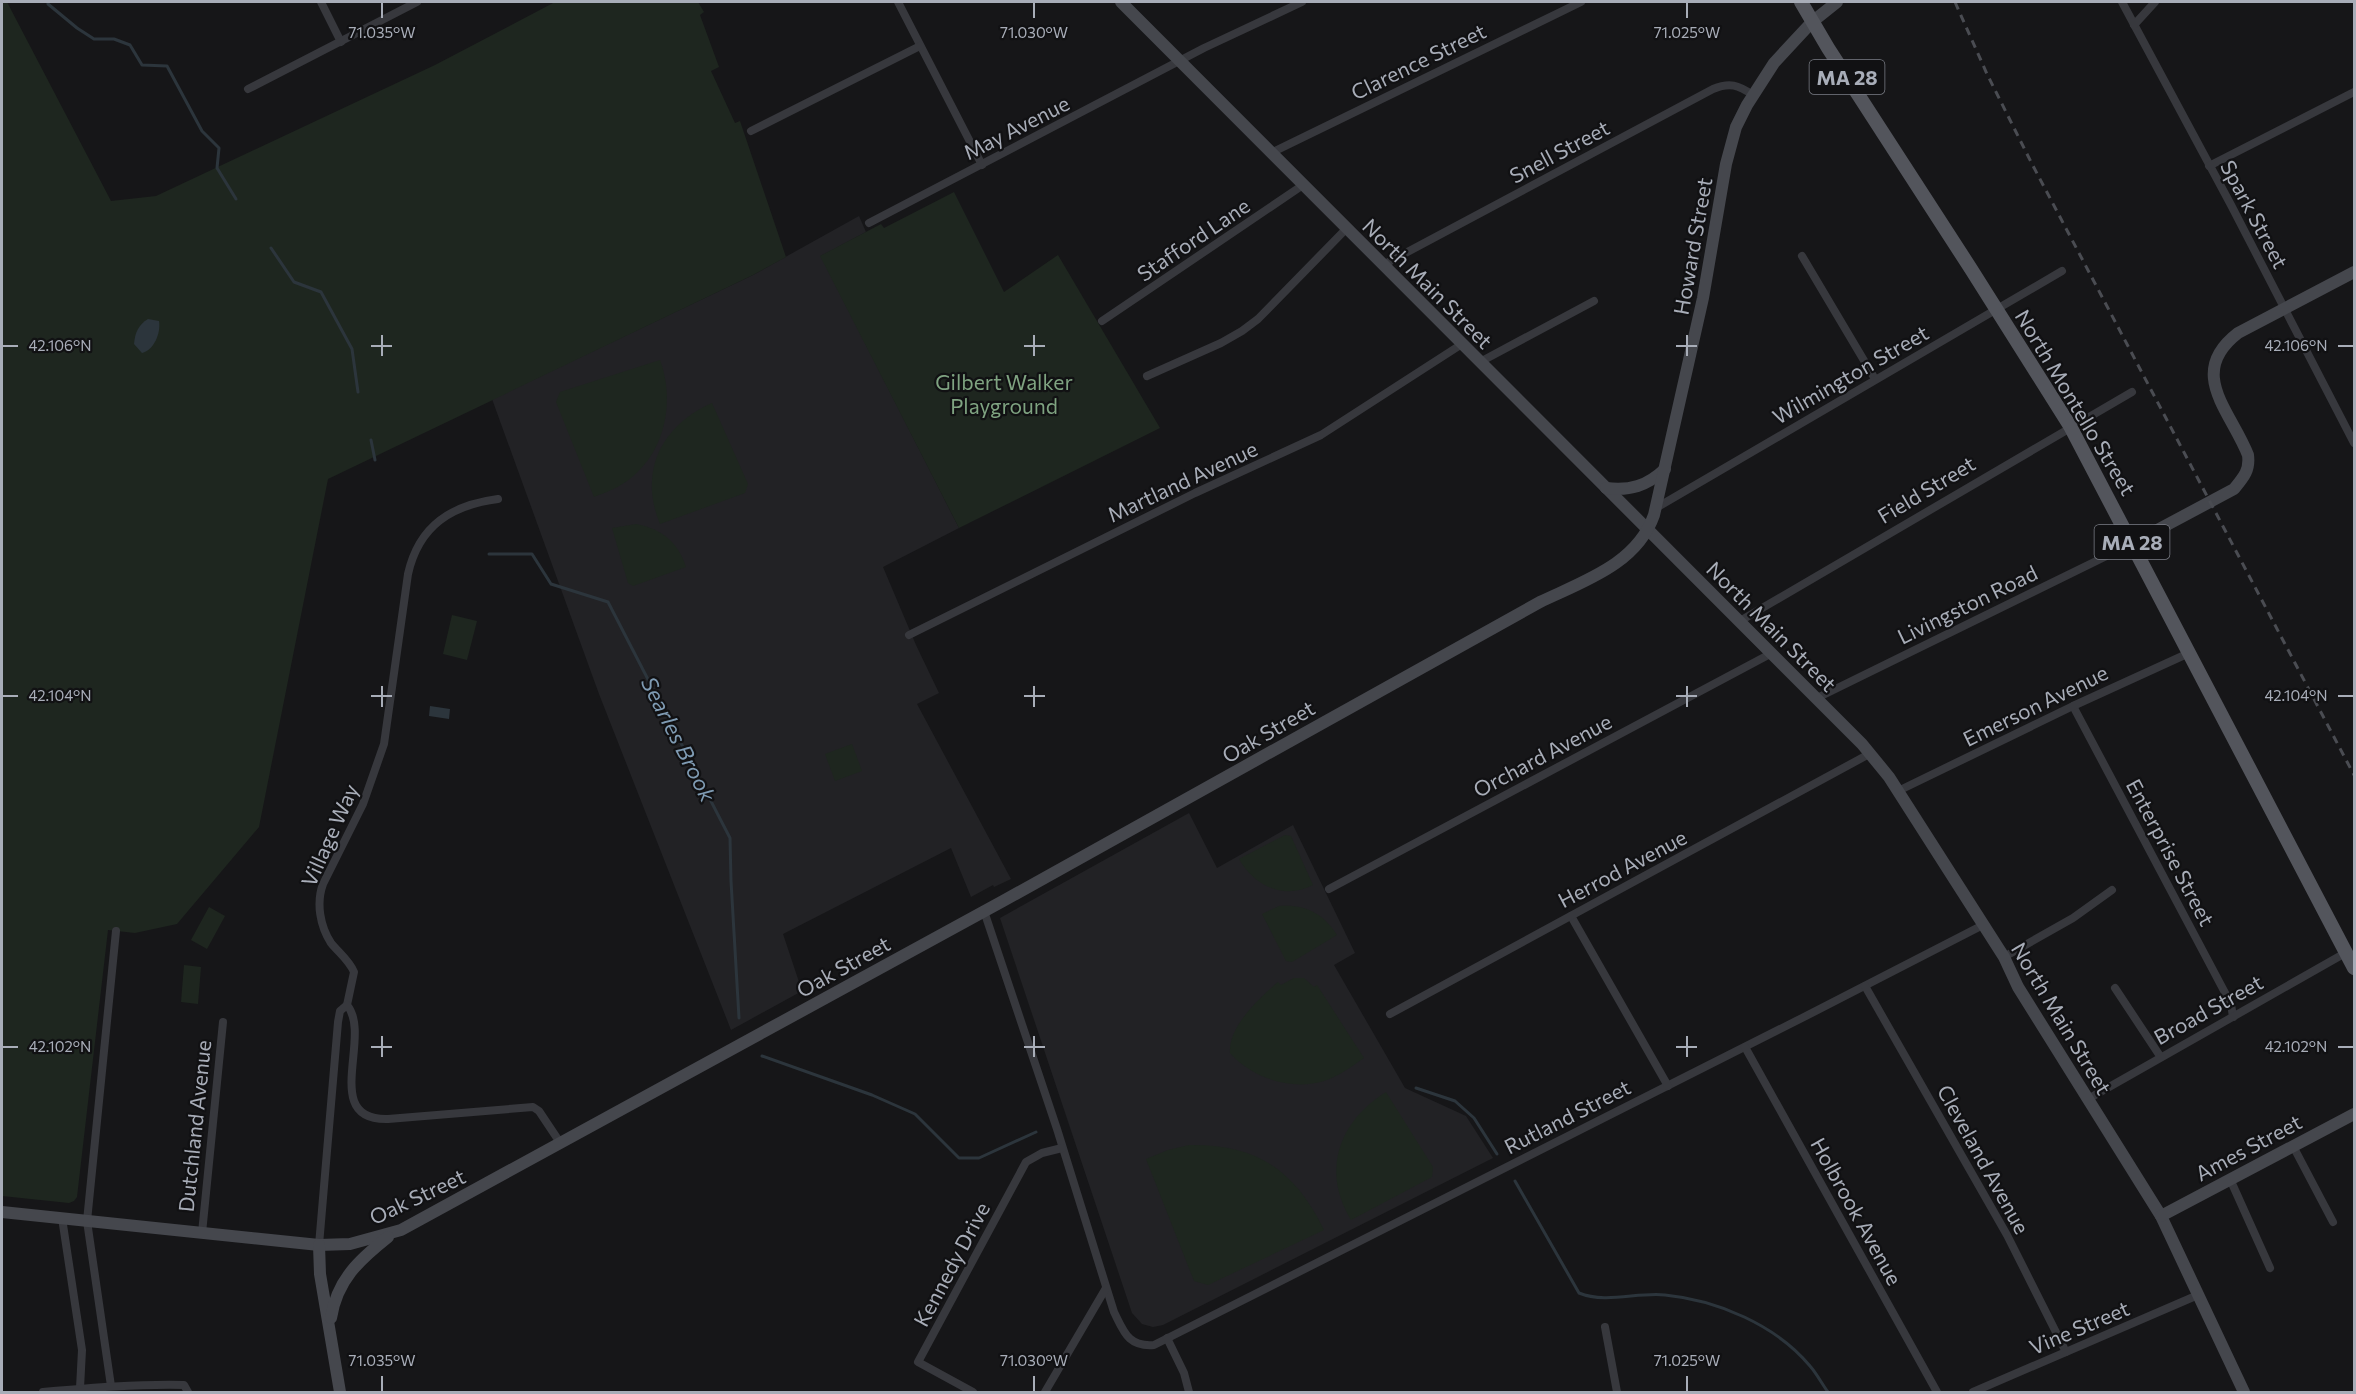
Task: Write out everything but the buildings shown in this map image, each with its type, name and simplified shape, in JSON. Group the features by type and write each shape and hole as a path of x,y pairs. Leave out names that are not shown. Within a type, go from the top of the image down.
{"main road":[{"name":"North Main Street","path":"1121,2 1871,753 1898,791 2004,957 2018,987 2161,1216 2244,1392"},
{"name":"North Montello Street","path":"1801,2 2070,426 2355,968"},
{"name":"Howard Street","path":"1648,531 1656,508 1703,298 1729,152 1736,128 1753,94 1774,63 1812,22 1837,2"},
{"path":"2133,543 2234,489 2245,476 2249,464 2247,455 2216,392 2213,373 2218,355 2229,340 2284,308 2355,272"},
{"path":"1606,488 1623,490 1634,488 1651,481 1665,469"},
{"name":"Oak Street","path":"2,1212 319,1245 351,1244 392,1234 561,1144 1530,608 1611,567 1632,552 1648,531"},
{"name":"Ames Street","path":"2161,1216 2355,1114"},
{"path":"330,1331 334,1299 346,1275 362,1257 392,1234"},
{"path":"319,1245 320,1274 340,1392"}],"street":[{"path":"321,2 341,42"},
{"path":"248,89 417,2"},
{"path":"898,2 982,165"},
{"name":"May Avenue","path":"869,223 1204,48 1302,2"},
{"name":"Clarence Street","path":"1271,153 1581,2"},
{"name":"Spark Street","path":"2122,2 2355,443"},
{"path":"2134,25 2155,2"},
{"path":"750,131 920,46"},
{"name":"Snell Street","path":"1383,265 1721,85 1737,84 1753,94"},
{"path":"2209,166 2355,92"},
{"name":"Stafford Lane","path":"1102,321 1303,185"},
{"path":"1147,376 1242,332 1258,319 1347,228"},
{"path":"1802,256 1875,380"},
{"name":"Wilmington Street","path":"1656,508 2062,271"},
{"path":"1480,363 1594,302"},
{"name":"Martland Avenue","path":"909,635 1195,493 1321,435 1462,344"},
{"name":"Field Street","path":"1740,621 2070,426 2132,392"},
{"name":"Village Way","path":"498,499 472,503 446,515 423,537 409,567 384,744 363,804 325,878 320,896 321,919 327,936 354,972 347,1005 354,1012 355,1025 352,1095 358,1109 363,1114 371,1118 388,1119 533,1107 539,1111 561,1144"},
{"name":"Livingston Road","path":"1817,698 2133,543"},
{"name":"Orchard Avenue","path":"1329,889 1772,653"},
{"name":"Emerson Avenue","path":"1898,791 2073,706 2189,653"},
{"name":"Enterprise Street","path":"2073,706 2230,1004 2233,1017"},
{"name":"Herrod Avenue","path":"1390,1014 1871,753"},
{"path":"2004,957 2073,918 2112,890"},
{"path":"984,911 1106,1288 1045,1392"},
{"path":"1571,916 1668,1086"},
{"name":"Rutland Street","path":"1106,1288 1124,1332 1132,1341 1142,1346 1154,1345 1983,925"},
{"path":"111,1386 87,1221 116,931"},
{"name":"Broad Street","path":"2088,1099 2160,1056 2347,952"},
{"name":"Cleveland Avenue","path":"1865,986 2007,1235 2066,1352"},
{"path":"2115,988 2160,1056"},
{"path":"319,1245 340,1011 347,1005"},
{"name":"Dutchland Avenue","path":"202,1233 223,1022"},
{"name":"Holbrook Avenue","path":"1745,1047 1938,1392"},
{"path":"2293,1146 2333,1222"},
{"name":"Kennedy Drive","path":"973,1392 918,1362 1026,1162 1062,1148"},
{"path":"2230,1179 2270,1268"},
{"path":"62,1218 82,1350 80,1388"},
{"name":"Vine Street","path":"1973,1392 2198,1294"},
{"path":"1605,1327 1617,1392"},
{"path":"1167,1338 1184,1373 1188,1392"},
{"path":"43,1392 111,1386 184,1386 188,1392"}],"shaded area":[{"path":"859,216 866,232 821,256 959,528 883,567 939,693 917,704 1011,879 994,887 993,885 971,897 951,848 783,934 802,991 731,1030 599,694 492,399 753,275"},
{"path":"148,319 159,321 159,331 153,345 142,353 134,344 134,340 139,327"},
{"path":"430,706 450,709 449,719 429,716"},
{"path":"1189,813 1217,868 1293,825 1355,953 1334,965 1405,1088 1466,1116 1493,1158 1163,1325 1153,1327 1142,1324 1132,1313 1000,918"}],"green space":[{"path":"2,2 7,2 111,201 156,196 435,65 555,2 698,2 704,12 700,15 719,67 711,71 735,123 740,121 786,257 753,275 328,479 259,827 177,924 135,933 108,930 77,1197 69,1203 2,1196"},
{"name":"Gilbert Walker Playground","path":"954,192 1004,292 1058,255 1160,428 959,528 820,256 881,224 884,228"},
{"path":"660,360 667,391 667,408 660,439 643,467 631,478 618,487 594,497 556,402 560,392"},
{"path":"712,403 748,484 745,493 660,524 652,486 659,452 668,437 680,424 695,412"},
{"path":"636,524 654,529 668,538 683,558 686,567 633,586 628,583 612,528"},
{"path":"452,615 477,621 467,660 443,654"},
{"path":"852,744 862,771 835,781 825,754"},
{"path":"1285,835 1291,836 1313,885 1291,891 1271,888 1253,877 1239,859"},
{"path":"1279,906 1305,908 1326,921 1337,935 1292,962 1286,961 1262,914"},
{"path":"209,907 225,916 207,949 191,940"},
{"path":"184,965 201,967 198,1004 181,1002"},
{"path":"1294,978 1304,978 1314,987 1317,985 1364,1058 1340,1074 1311,1084 1273,1080 1249,1069 1230,1053 1234,1033 1246,1014 1278,982 1281,985"},
{"path":"1386,1092 1433,1167 1432,1177 1351,1220 1342,1202 1337,1183 1336,1166 1340,1148 1346,1132 1356,1117"},
{"path":"1189,1145 1235,1149 1271,1165 1286,1176 1300,1191 1324,1230 1208,1285 1194,1281 1146,1159"}],"waterway":[{"name":"Searles Brook","path":"48,2 77,28 94,39 114,39 130,45 142,65 167,66 202,131 219,148 217,168 236,199"},
{"name":"Searles Brook","path":"271,248 294,282 321,292 352,349 358,392"},
{"name":"Searles Brook","path":"371,440 375,460"},
{"name":"Searles Brook","path":"489,554 532,554 551,584 608,602 730,838 739,1018"},
{"name":"Searles Brook","path":"762,1056 872,1095 915,1114 959,1158 979,1158 1036,1132"},
{"name":"Searles Brook","path":"1416,1088 1455,1101 1474,1118 1497,1154"},
{"name":"Searles Brook","path":"1515,1181 1579,1293 1600,1298 1665,1295 1705,1302 1725,1309 1763,1327 1780,1338 1810,1366 1828,1392"}],"railway":[{"path":"1955,2 1987,74 2031,162 2354,775"}]}
